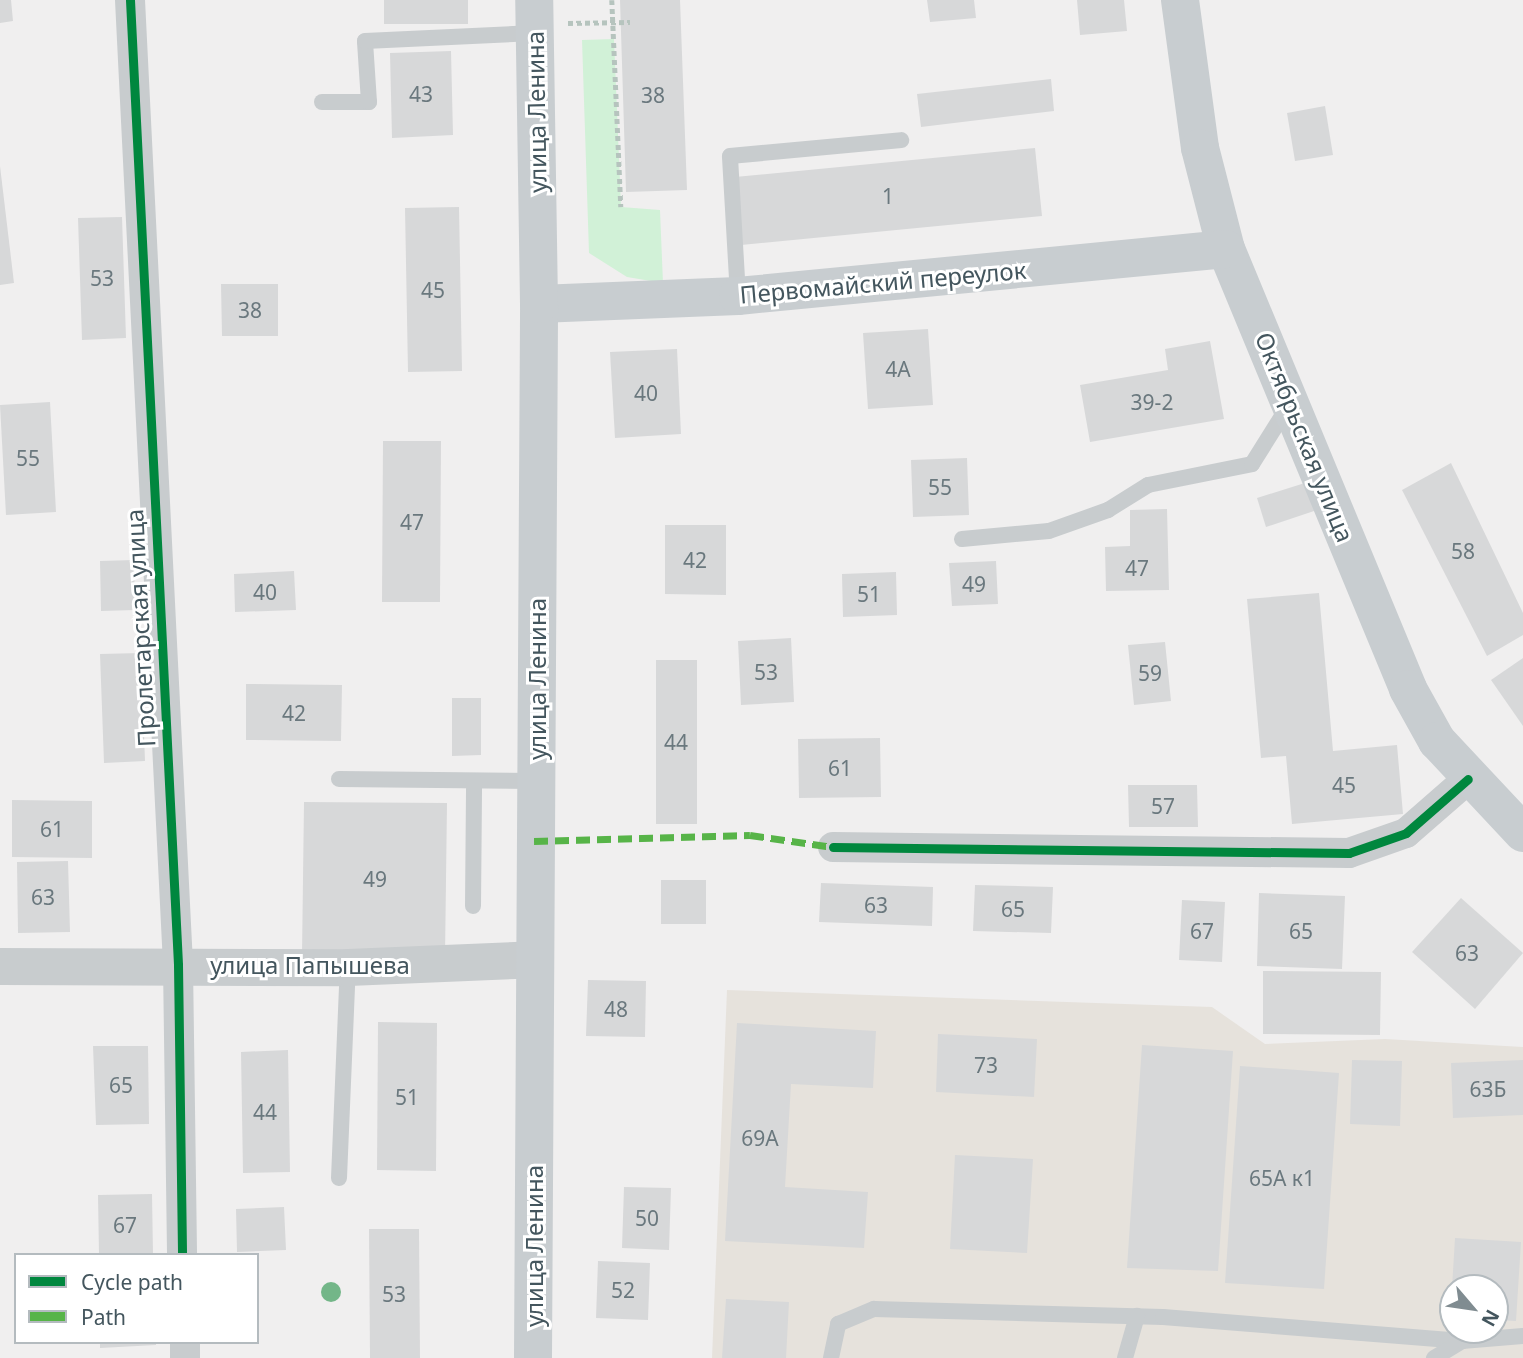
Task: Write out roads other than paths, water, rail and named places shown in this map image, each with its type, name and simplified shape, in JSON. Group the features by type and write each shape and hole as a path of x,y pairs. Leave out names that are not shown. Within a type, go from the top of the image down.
{"main road":[{"name":"Октябрьская улица","path":"1180,0 1200,148 1226,249 1291,400 1408,689 1437,741 1468,779 1523,833"},
{"name":"улица Ленина","path":"533,1358 539,304 534,19"},
{"name":"Первомайский переулок","path":"539,304 738,296 1226,249"}],"street":[{"name":"Пролетарская улица","path":"130,0 178,965 182,1253"},
{"path":"833,847 1349,853 1406,833 1468,779"},
{"name":"улица Папышева","path":"0,966 348,967 535,959"}],"lane":[{"path":"323,102 369,102 365,41 534,19"},
{"path":"738,296 730,156 901,140"},
{"path":"962,539 1049,531 1108,510 1148,485 1252,464 1291,400"},
{"path":"340,779 537,780"},
{"path":"473,906 474,781"},
{"path":"339,1178 348,967"},
{"path":"831,1358 838,1324 874,1309 1137,1316 1439,1339"},
{"path":"1125,1358 1137,1316"},
{"path":"1434,1358 1457,1344"}]}
